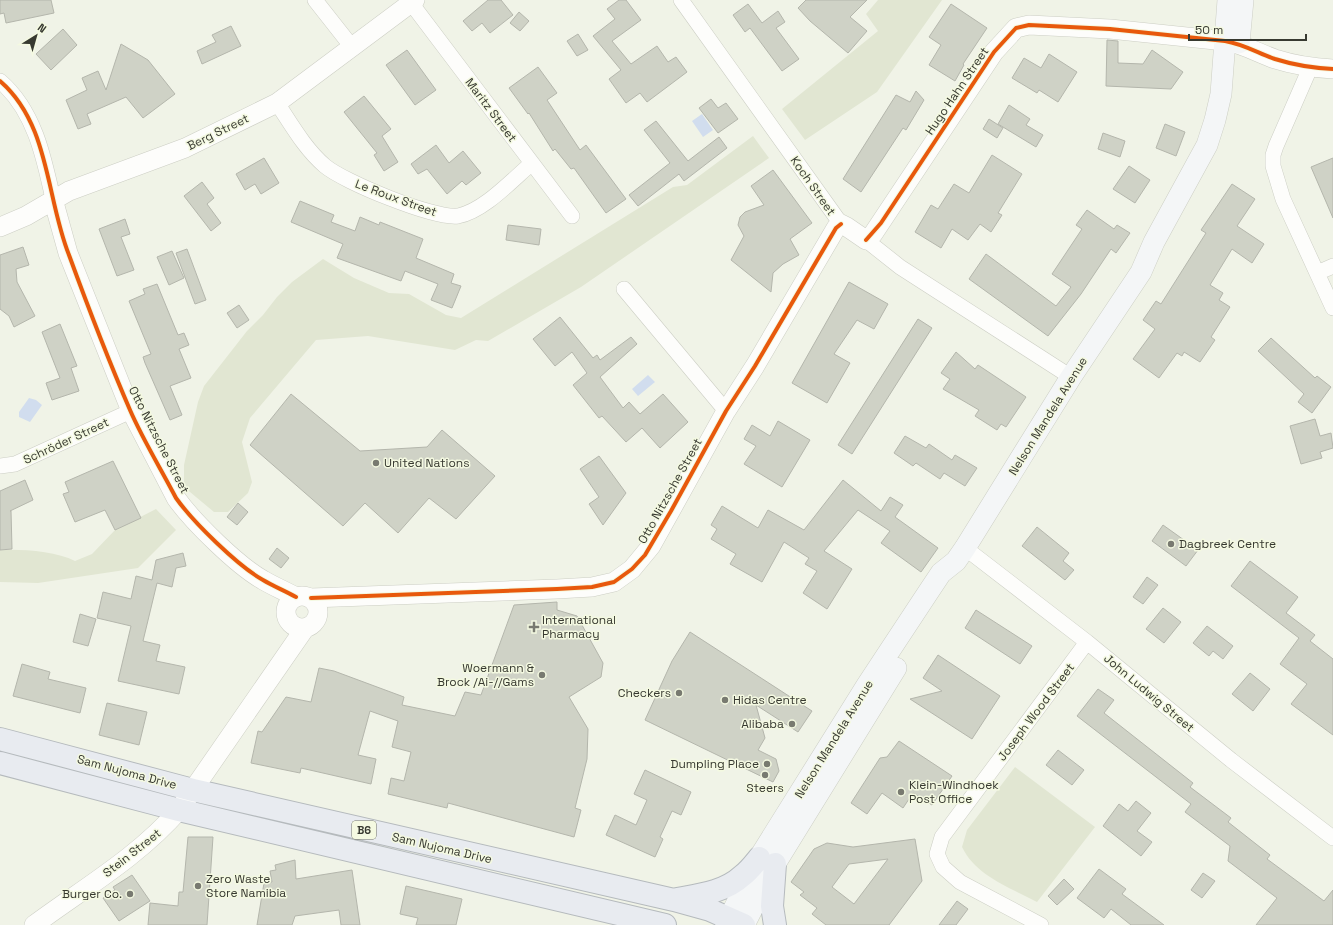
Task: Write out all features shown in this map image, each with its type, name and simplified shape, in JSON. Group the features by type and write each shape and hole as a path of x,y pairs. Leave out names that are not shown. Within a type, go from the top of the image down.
{"highway":[{"name":"Sam Nujoma Drive","path":"0,739 193,790 674,900 710,910 736,923"},
{"name":"Sam Nujoma Drive","path":"0,763 179,810 665,925"},
{"path":"674,900 710,892 726,886 767,861 775,925"}],"main road":[{"name":"Nelson Mandela Avenue","path":"1228,0 1232,42"},
{"name":"Nelson Mandela Avenue","path":"736,923 767,861 950,580 960,555 1072,376 1141,272 1154,242 1207,145 1216,120 1232,42 1243,0"}],"street":[{"path":"315,0 352,47"},
{"name":"Koch Street","path":"682,0 841,224 866,240 900,267 1072,376"},
{"name":"Berg Street","path":"0,228 26,216 69,191 185,148 277,103 413,2"},
{"name":"Maritz Street","path":"413,2 572,216"},
{"name":"Hugo Hahn Street","path":"866,240 881,223 994,52 1016,28 1028,25 1051,25 1110,29 1232,42 1276,59 1310,68 1333,69"},
{"path":"1310,68 1273,155 1273,166 1284,199 1333,308"},
{"path":"0,81 13,93 26,113 45,163 53,199"},
{"name":"Le Roux Street","path":"277,103 305,144 333,173 403,202 447,216 459,216 484,204 532,163"},
{"name":"Otto Nitzsche Street","path":"53,199 68,253 131,411 176,498 226,550 262,580 299,607 354,597 558,589 592,587 614,582 632,569 651,546 726,411 763,354 836,228 841,224"},
{"path":"1317,273 1333,266"},
{"path":"624,289 726,411"},
{"name":"Schröder Street","path":"0,466 15,464 131,411"},
{"name":"John Ludwig Street","path":"960,555 1088,642 1231,760 1333,838"},
{"name":"Stein Street","path":"34,925 144,846 179,810 279,664 305,628 313,624 299,607"},
{"name":"Stein Street","path":"279,664 299,607"},
{"name":"Joseph Wood Street","path":"1041,925 960,882 943,867 937,854 942,837 1088,642"}],"green space":[{"path":"878,0 942,0 877,92 805,140 782,109 878,31 866,14"},
{"path":"753,136 769,158 581,287 488,341 476,340 455,350 368,336 316,340 250,418 242,442 252,482 248,493 228,512 214,512 184,487 184,465 198,402 204,386 247,331 263,315 277,297 292,282 323,259 354,278 389,293 409,294 446,315 461,318 673,187 687,185"},
{"path":"156,509 176,530 138,568 38,583 0,582 0,550 39,551 58,555 75,561 92,554 115,530"},
{"path":"1015,767 1095,827 1037,902 994,880 984,873 968,857 962,847 967,830"}],"water":[{"path":"702,114 713,130 703,137 692,121"},
{"path":"648,375 655,382 638,396 632,389"},
{"path":"29,398 36,400 42,405 30,422 19,417 19,412"}],"building":[{"path":"0,0 51,0 54,13 6,23 4,13 0,14"},
{"path":"488,0 501,0 513,15 490,33 482,23 472,31 463,21"},
{"path":"619,0 626,0 641,20 612,41 631,64 657,46 668,62 676,57 687,72 647,102 640,93 626,103 609,79 621,70 593,36 615,19 607,9"},
{"path":"806,0 867,0 850,17 867,31 848,53 810,21 798,8"},
{"path":"748,4 762,23 778,11 785,22 776,28 799,59 782,71 750,28 745,32 733,15"},
{"path":"951,4 987,28 963,64 964,65 955,81 929,65 941,45 929,37"},
{"path":"519,12 529,21 520,31 510,23"},
{"path":"231,26 241,46 202,64 197,51 216,42 212,35"},
{"path":"63,29 77,45 51,70 36,54"},
{"path":"578,34 588,50 577,56 567,41"},
{"path":"1107,40 1118,41 1118,63 1143,64 1152,50 1183,72 1171,89 1106,86"},
{"path":"121,44 148,60 175,94 143,118 126,97 87,114 91,124 78,129 66,100 87,90 82,78 98,71 106,90"},
{"path":"407,50 436,90 415,105 386,65"},
{"path":"1049,54 1077,72 1058,102 1039,90 1037,93 1012,78 1024,58 1041,68"},
{"path":"538,67 557,93 547,100 580,150 586,145 626,199 606,213 574,168 571,169 555,149 553,151 529,113 528,114 509,88"},
{"path":"916,91 924,100 906,130 903,128 861,192 843,179 896,95 910,102"},
{"path":"364,96 391,129 382,136 398,162 384,171 374,155 377,153 344,112"},
{"path":"711,99 718,108 726,103 738,119 718,133 699,108"},
{"path":"1009,105 1030,119 1026,125 1043,135 1036,147 998,124"},
{"path":"989,119 1003,128 997,138 983,129"},
{"path":"656,121 688,161 719,137 727,148 684,181 679,174 638,206 629,195 670,163 644,130"},
{"path":"1165,124 1185,132 1176,156 1156,148"},
{"path":"1103,133 1125,141 1120,157 1098,149"},
{"path":"436,145 449,163 463,151 481,173 466,185 462,181 447,194 427,169 418,174 411,164"},
{"path":"992,155 1022,174 998,213 1002,215 991,232 980,224 968,240 952,229 941,248 915,232 931,205 938,209 954,184 969,193"},
{"path":"264,158 279,183 261,194 255,184 245,190 236,174"},
{"path":"1333,158 1333,218 1311,167"},
{"path":"1129,166 1150,180 1135,203 1113,189"},
{"path":"773,170 812,223 790,239 799,255 783,264 773,273 771,292 731,260 744,236 738,225 740,217 745,212 764,205 751,186"},
{"path":"202,182 214,198 207,204 221,223 211,231 184,196"},
{"path":"1232,184 1255,199 1237,226 1264,244 1252,263 1232,249 1210,285 1223,293 1219,300 1230,307 1211,337 1215,340 1200,362 1184,352 1182,356 1177,353 1159,378 1133,359 1155,329 1143,320 1156,301 1161,304 1206,233 1201,230"},
{"path":"300,201 334,215 331,222 355,231 360,217 379,225 380,222 423,239 416,258 454,274 451,283 461,286 452,308 431,300 438,284 405,271 401,281 337,258 343,244 291,222"},
{"path":"1087,210 1114,229 1117,225 1130,233 1116,253 1111,249 1081,294 1048,336 969,279 986,254 1056,306 1071,287 1052,274 1082,229 1076,225"},
{"path":"125,219 130,234 121,237 134,270 117,276 99,229"},
{"path":"508,225 541,229 539,245 506,240"},
{"path":"23,247 29,265 16,269 17,282 35,316 14,327 9,316 0,309 0,255"},
{"path":"187,249 206,300 195,304 176,253"},
{"path":"172,251 184,278 169,285 157,257"},
{"path":"849,282 888,304 874,329 857,320 834,354 850,363 827,403 792,383"},
{"path":"157,284 178,335 184,333 189,345 179,349 191,378 170,386 182,415 170,420 145,363 143,357 151,354 129,301 145,294 143,289"},
{"path":"239,305 249,320 237,328 227,313"},
{"path":"560,317 593,358 597,355 600,360 631,337 637,344 600,377 623,408 629,402 640,414 663,394 688,422 660,448 642,428 626,442 602,416 599,418 573,385 587,373 572,352 555,366 533,339"},
{"path":"918,319 932,328 852,454 838,445"},
{"path":"60,324 77,366 71,368 79,391 52,400 46,383 60,378 42,332"},
{"path":"1271,338 1315,378 1317,376 1331,387 1312,413 1298,402 1304,394 1258,351"},
{"path":"956,352 975,369 978,365 1026,397 1006,427 1001,424 997,430 975,416 979,410 943,389 950,379 941,373"},
{"name":"United Nations","path":"291,394 360,451 427,447 442,430 495,476 456,519 429,498 398,533 365,503 343,526 250,445"},
{"path":"1315,419 1320,436 1331,433 1333,448 1320,452 1322,458 1301,464 1290,426"},
{"path":"778,421 810,440 782,487 744,464 756,446 744,439 752,425 770,436"},
{"path":"905,436 926,448 929,444 952,460 955,455 977,468 965,486 944,473 940,479 916,463 913,466 894,453"},
{"path":"599,456 626,493 603,525 589,504 599,497 580,469"},
{"path":"113,461 141,518 115,530 105,510 75,522 63,494 69,492 65,482"},
{"path":"25,480 33,500 10,511 12,549 0,550 0,491"},
{"path":"843,480 881,511 890,497 903,505 895,517 938,548 921,572 881,543 890,531 858,510 824,551 852,569 827,609 803,593 817,571 805,564 809,558 784,542 762,582 730,564 736,554 711,539 717,529 711,525 722,506 758,528 768,510 804,530"},
{"path":"238,503 248,512 237,525 227,517"},
{"path":"1163,525 1198,550 1186,566 1152,541"},
{"path":"1037,527 1069,553 1063,561 1074,570 1065,580 1022,546"},
{"path":"277,548 289,558 281,568 269,559"},
{"path":"183,553 186,566 176,568 172,587 157,583 143,641 160,645 156,661 185,667 179,694 118,681 131,626 97,618 103,592 131,599 136,576 152,580 156,560"},
{"path":"1250,561 1298,597 1286,613 1315,635 1310,641 1333,659 1333,735 1291,704 1307,684 1280,664 1299,638 1231,586"},
{"path":"1147,577 1158,585 1143,604 1133,597"},
{"path":"557,602 557,610 577,616 603,663 601,677 569,697 588,729 587,759 575,808 581,810 574,837 448,803 447,808 388,794 391,778 404,781 411,752 392,747 398,721 370,711 358,755 376,759 371,784 301,768 300,773 251,763 258,731 262,732 286,697 311,702 319,668 334,671 404,697 402,705 455,716 465,692 481,695 514,605"},
{"path":"1163,608 1181,622 1164,643 1146,629"},
{"path":"976,610 1032,646 1020,664 965,628"},
{"path":"80,614 96,619 88,646 73,642"},
{"path":"1207,626 1233,646 1223,659 1213,651 1209,656 1193,643"},
{"name":"Hidas Centre","path":"690,632 812,711 798,732 756,705 765,738 758,750 776,759 779,771 773,782 645,720 672,661"},
{"path":"938,655 1000,696 972,739 910,699 942,691 923,678"},
{"path":"22,664 50,672 48,679 86,688 80,713 13,696"},
{"path":"1250,673 1270,689 1253,711 1232,694"},
{"path":"1098,689 1114,700 1104,713 1193,783 1190,787 1231,818 1228,822 1270,855 1267,859 1324,901 1333,890 1333,925 1256,925 1277,898 1228,861 1230,846 1185,812 1191,804 1077,716"},
{"path":"107,703 147,712 139,745 99,735"},
{"path":"899,741 952,776 932,805 913,793 903,808 882,793 867,814 851,803 880,758 887,757"},
{"path":"1058,750 1084,770 1072,785 1046,765"},
{"path":"645,770 691,792 681,815 672,811 660,837 663,839 655,857 606,835 615,815 636,825 647,800 634,794"},
{"path":"1136,801 1151,813 1137,831 1152,842 1141,856 1103,826 1119,804 1128,811"},
{"path":"188,837 213,837 207,925 148,925 150,903 178,906 179,892 183,892"},
{"path":"915,839 922,881 889,925 826,925 812,914 817,908 800,895 804,892 791,882 814,849 827,843 853,847","holes":["888,859 854,904 832,887 849,864"]},
{"path":"295,860 296,879 352,870 360,925 341,925 339,910 295,916 292,925 257,925 264,883 272,882 270,871 276,870 275,865"},
{"path":"1099,869 1126,889 1122,894 1164,925 1131,925 1111,909 1104,918 1077,898"},
{"path":"1203,873 1215,881 1202,898 1191,890"},
{"path":"132,875 150,901 119,921 103,898 115,890 113,887"},
{"path":"1064,879 1074,889 1057,905 1048,896"},
{"path":"406,886 462,899 456,925 416,925 418,918 400,914"},
{"path":"957,901 968,909 956,925 939,925"}],"cycle path":[{"path":"866,240 881,223 994,52 1016,28 1029,25 1110,29 1225,41 1238,44 1282,61 1304,66 1333,69"},
{"path":"0,81 16,98 29,118 45,163 61,233 98,333 135,421 176,498 204,531 241,565 263,580 296,597"},
{"path":"311,598 557,589 592,587 614,582 632,569 645,555 726,411 755,366 836,228 841,224"}],"place":[{"name":"United Nations","path":"376,463"},
{"name":"Dagbreek Centre","path":"1171,544"},
{"name":"International Pharmacy","path":"534,627"},
{"name":"Woermann & Brock /Ai-//Gams","path":"542,675"},
{"name":"Checkers","path":"679,693"},
{"name":"Hidas Centre","path":"725,700"},
{"name":"Alibaba","path":"792,724"},
{"name":"Dumpling Place","path":"767,764"},
{"name":"Steers","path":"765,775"},
{"name":"Klein-Windhoek Post Office","path":"901,792"},
{"name":"Zero Waste Store Namibia","path":"198,886"},
{"name":"Burger Co.","path":"130,894"}]}
